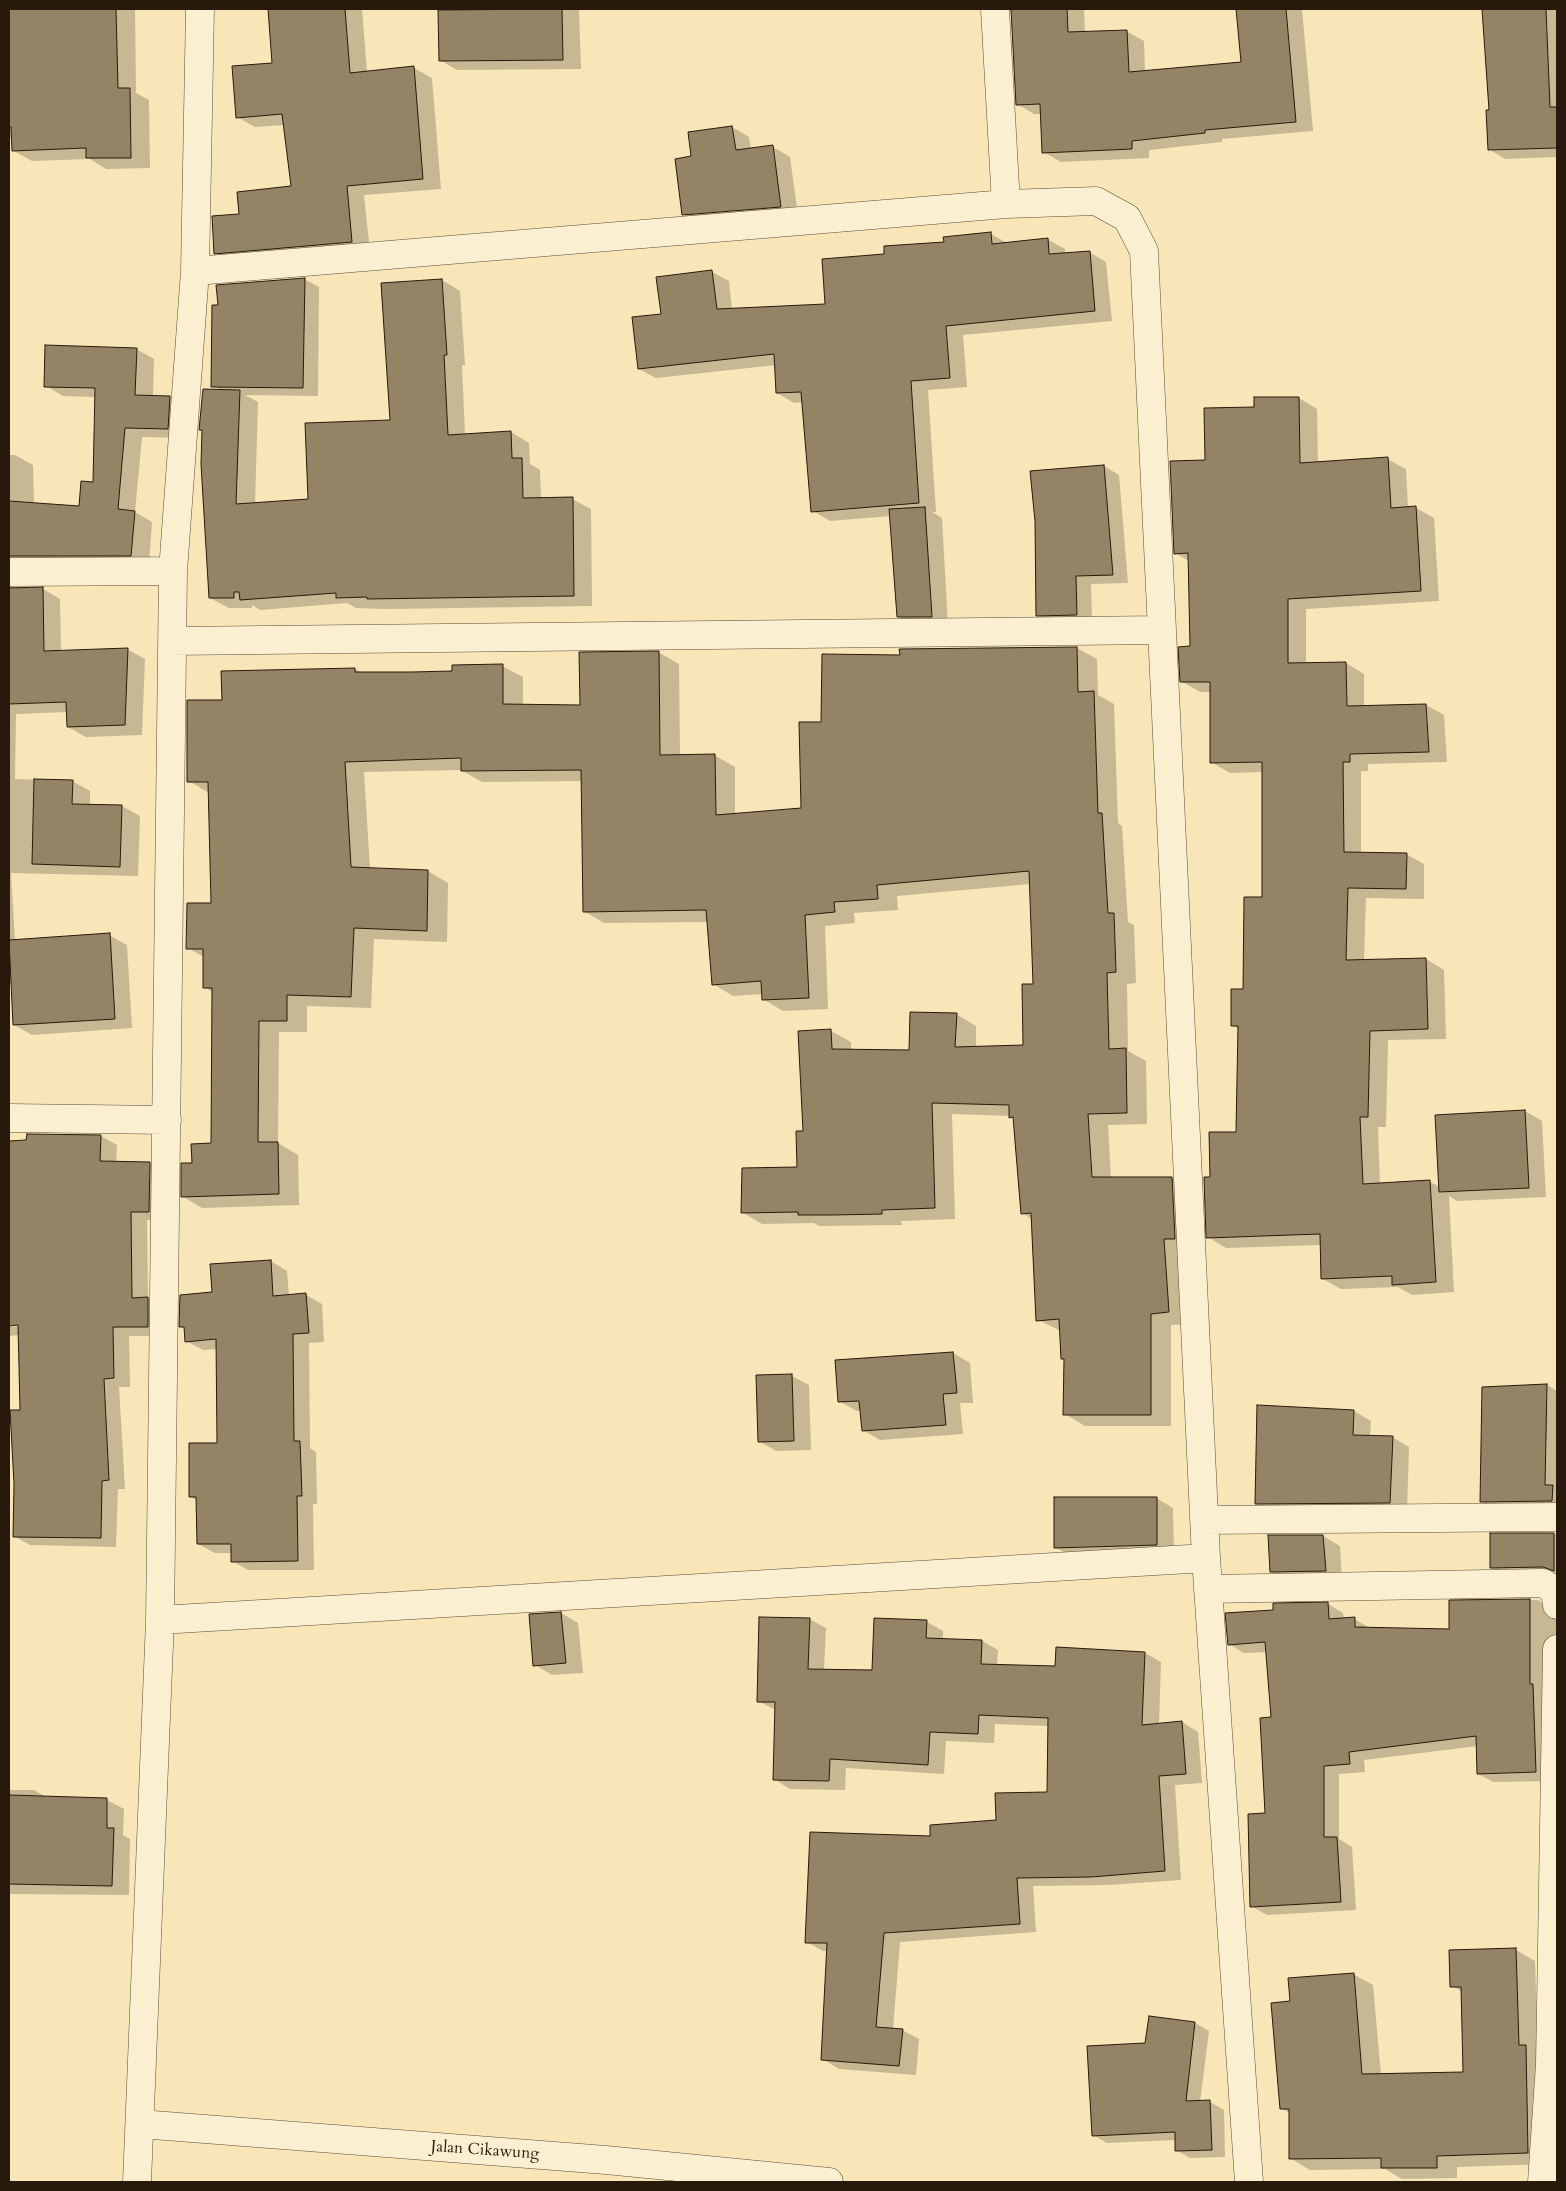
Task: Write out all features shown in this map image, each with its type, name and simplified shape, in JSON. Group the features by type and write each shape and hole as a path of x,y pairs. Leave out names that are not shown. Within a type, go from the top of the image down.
{"street":[{"path":"136,2182 140,2124 160,1620 173,571 195,271 200,9"},
{"path":"995,9 1006,204"},
{"path":"195,271 1006,204 1096,201 1127,218 1144,251 1206,1558 1249,2182"},
{"path":"9,572 173,571"},
{"path":"173,641 1161,630"},
{"path":"9,1118 167,1120"},
{"path":"1204,1520 1557,1517"},
{"path":"160,1620 1206,1558"},
{"path":"1208,1589 1543,1583 1555,1591 1557,1605"},
{"path":"1542,2182 1550,2064 1555,1866 1557,1648"},
{"name":"Jalan Cikawung","path":"140,2124 606,2160 829,2182"}],"building":[{"path":"9,9 116,9 118,88 130,88 131,158 86,158 86,148 12,151 11,127 9,127"},
{"path":"268,9 345,9 350,73 414,66 423,179 347,186 352,242 214,254 212,216 239,214 237,192 291,186 282,114 236,118 232,66 272,63"},
{"path":"562,9 563,60 439,61 438,10"},
{"path":"1011,9 1067,9 1068,32 1127,30 1129,72 1241,62 1236,9 1286,9 1296,122 1205,130 1205,133 1132,141 1132,149 1042,153 1040,104 1016,105"},
{"path":"1482,9 1546,9 1550,107 1557,107 1557,148 1488,150 1486,110 1489,110"},
{"path":"732,126 736,150 773,145 781,207 682,215 675,159 691,156 688,132"},
{"path":"991,232 992,244 1048,238 1049,254 1090,251 1095,311 946,326 950,378 911,381 919,503 811,512 801,392 776,393 774,354 638,369 632,317 661,314 656,277 712,270 717,309 825,304 822,259 884,254 884,246 944,242 943,237"},
{"path":"305,278 303,388 211,387 212,305 218,305 216,285"},
{"path":"442,279 447,355 444,355 448,435 511,431 512,458 522,458 523,498 573,497 574,596 367,599 367,597 336,598 336,593 240,600 239,592 234,592 234,598 209,598 201,464 202,430 199,430 203,389 240,390 236,504 308,499 305,423 390,420 381,283"},
{"path":"45,345 137,348 135,395 170,396 168,429 125,428 118,509 135,511 131,556 9,556 9,501 79,506 81,481 93,482 95,388 44,387"},
{"path":"1254,397 1299,397 1300,463 1388,457 1391,508 1416,506 1421,591 1288,599 1288,663 1346,662 1347,706 1426,704 1429,752 1350,754 1350,762 1343,762 1344,852 1407,853 1406,889 1348,888 1346,960 1426,958 1428,1029 1370,1031 1368,1117 1360,1117 1363,1184 1430,1180 1436,1282 1392,1285 1392,1276 1321,1279 1320,1234 1206,1238 1204,1177 1210,1177 1209,1132 1236,1132 1238,1026 1231,1026 1231,989 1243,989 1244,897 1262,897 1262,762 1210,763 1210,682 1180,682 1178,647 1190,646 1188,553 1174,554 1170,461 1205,460 1204,408 1254,407"},
{"path":"1104,465 1113,575 1076,576 1077,615 1036,616 1035,521 1030,471"},
{"path":"925,507 932,617 897,617 889,509"},
{"path":"43,587 44,651 128,648 125,725 67,727 66,702 9,704 9,588"},
{"path":"1077,647 1078,692 1094,691 1098,813 1102,813 1108,913 1114,913 1116,972 1107,973 1109,1049 1126,1048 1127,1113 1088,1114 1092,1177 1172,1177 1175,1239 1164,1239 1169,1312 1151,1314 1151,1415 1063,1415 1064,1359 1061,1359 1059,1319 1036,1321 1031,1213 1021,1214 1013,1117 1009,1118 1009,1105 932,1103 935,1208 882,1210 882,1214 798,1215 798,1212 741,1213 742,1168 797,1167 796,1131 803,1131 798,1031 831,1029 832,1049 909,1050 910,1012 957,1013 955,1047 1023,1045 1022,984 1033,984 1029,871 877,885 878,899 834,902 835,912 805,915 809,998 762,1000 761,981 712,985 706,910 583,912 581,770 461,771 461,758 345,762 351,867 428,870 427,931 354,928 351,997 287,995 287,1021 259,1021 258,1142 278,1142 279,1194 181,1197 181,1163 192,1163 191,1144 211,1143 212,988 203,988 203,949 186,949 187,903 211,903 208,782 187,782 187,700 222,700 221,671 355,668 355,672 412,672 452,671 452,665 503,664 503,704 580,705 579,652 659,651 660,755 715,754 716,815 801,808 799,722 821,722 822,654 900,655 899,649"},
{"path":"34,779 73,780 72,804 122,805 120,867 32,864"},
{"path":"110,933 115,1019 13,1025 9,940"},
{"path":"1525,1110 1529,1188 1439,1192 1435,1115"},
{"path":"27,1134 101,1135 100,1161 150,1162 149,1212 131,1212 132,1298 148,1297 148,1327 113,1327 114,1378 104,1379 109,1480 102,1481 101,1538 13,1537 14,1484 10,1410 20,1410 18,1325 9,1326 9,1141 26,1140"},
{"path":"271,1260 273,1296 306,1293 309,1333 293,1334 294,1441 300,1441 302,1496 297,1496 298,1561 231,1562 231,1544 197,1544 196,1497 189,1497 189,1443 217,1443 216,1339 185,1342 184,1327 179,1327 180,1295 212,1292 210,1264"},
{"path":"953,1352 957,1393 943,1394 946,1425 862,1431 859,1401 838,1402 835,1360"},
{"path":"792,1374 794,1441 758,1442 756,1375"},
{"path":"1547,1384 1545,1485 1553,1485 1552,1501 1480,1502 1482,1387"},
{"path":"1257,1405 1354,1410 1353,1435 1393,1436 1390,1503 1255,1504"},
{"path":"1054,1497 1157,1497 1157,1545 1054,1548"},
{"path":"1490,1533 1554,1533 1554,1571 1543,1567 1490,1568"},
{"path":"1268,1535 1323,1535 1326,1571 1270,1572"},
{"path":"1530,1599 1530,1684 1533,1684 1536,1772 1477,1774 1476,1736 1349,1752 1350,1764 1324,1766 1324,1837 1337,1837 1341,1902 1250,1907 1248,1814 1265,1813 1260,1718 1271,1717 1265,1642 1228,1645 1225,1613 1273,1610 1273,1603 1328,1602 1329,1619 1355,1617 1355,1627 1449,1629 1449,1600"},
{"path":"561,1612 566,1663 533,1666 529,1614"},
{"path":"759,1617 810,1618 808,1669 872,1670 874,1618 927,1620 926,1638 982,1640 981,1664 1055,1666 1056,1647 1145,1652 1142,1725 1182,1721 1186,1774 1159,1776 1165,1871 1091,1877 1017,1878 1020,1924 884,1933 876,2027 903,2029 899,2066 821,2060 827,1943 805,1943 810,1832 930,1836 930,1825 996,1820 995,1793 1047,1792 1048,1718 979,1715 978,1734 930,1732 928,1765 830,1759 829,1781 773,1780 775,1702 757,1702"},
{"path":"9,1795 107,1798 107,1828 114,1828 112,1886 9,1884"},
{"path":"1516,1948 1519,2045 1526,2045 1528,2153 1437,2156 1437,2168 1381,2168 1381,2158 1289,2159 1289,2109 1280,2109 1271,2003 1290,2001 1288,1978 1354,1973 1362,2074 1463,2072 1461,1987 1450,1987 1449,1950"},
{"path":"1149,2016 1195,2022 1186,2101 1210,2100 1212,2150 1175,2151 1175,2132 1092,2136 1087,2046 1145,2043"}]}
